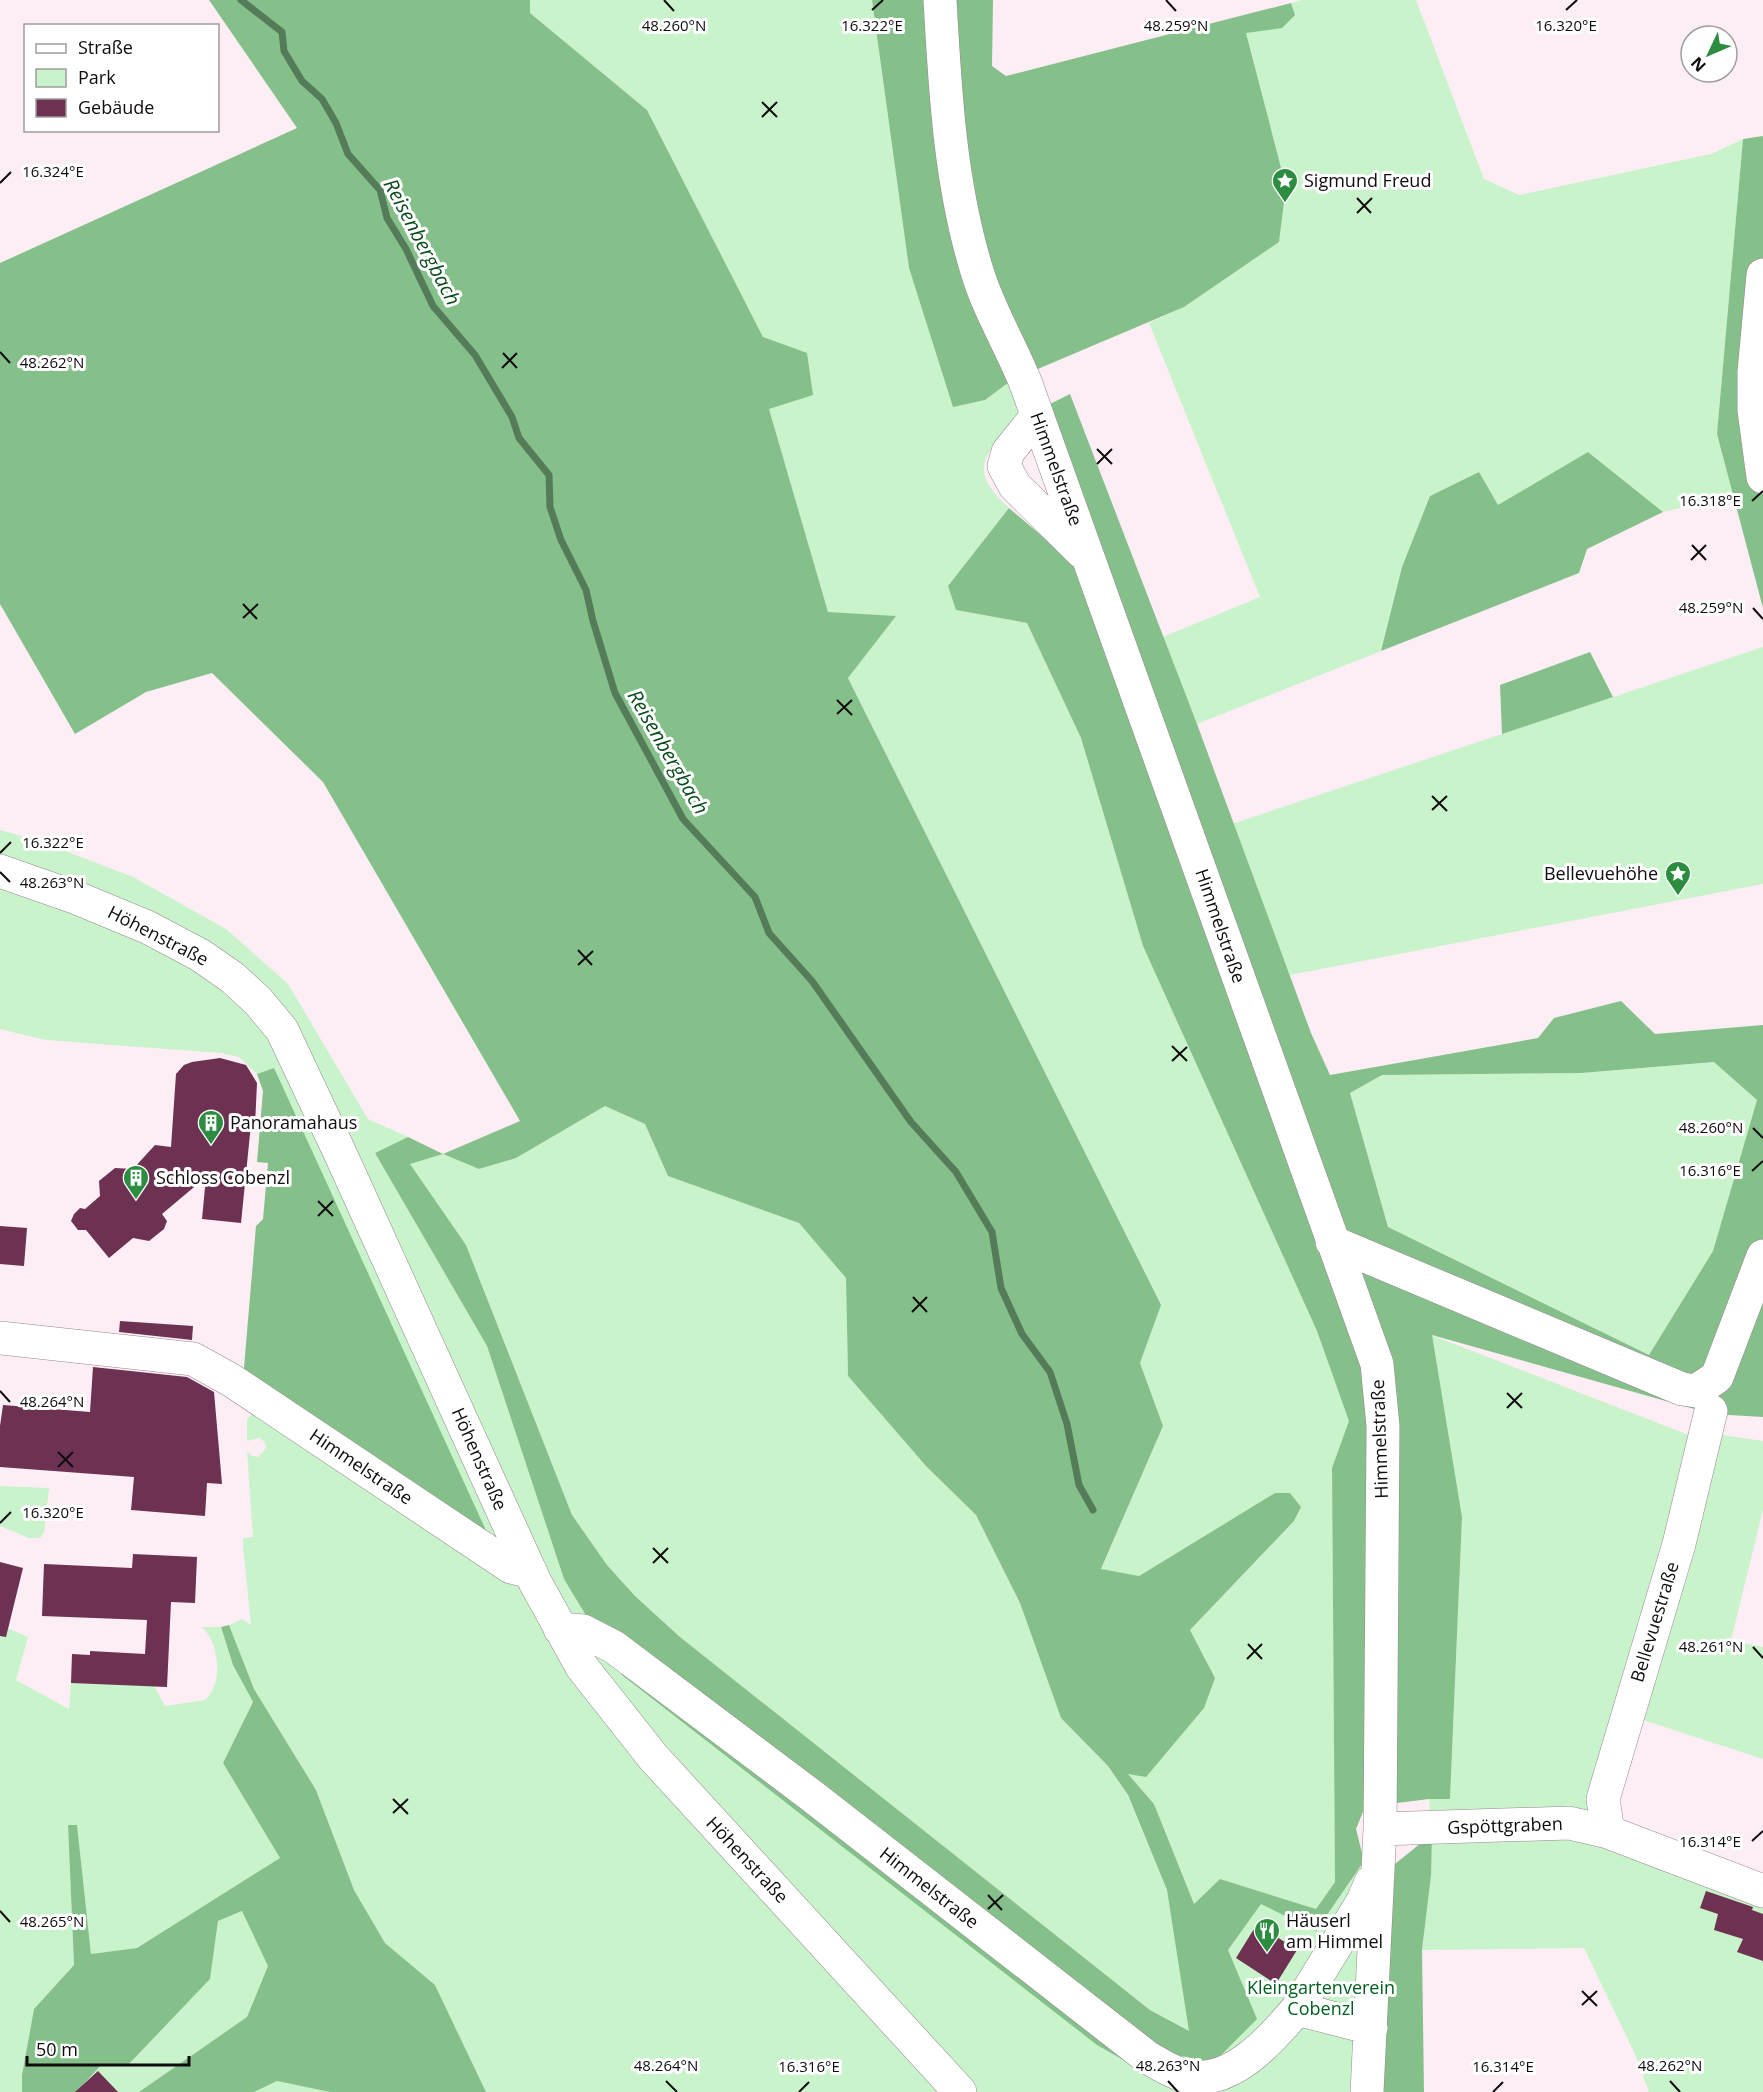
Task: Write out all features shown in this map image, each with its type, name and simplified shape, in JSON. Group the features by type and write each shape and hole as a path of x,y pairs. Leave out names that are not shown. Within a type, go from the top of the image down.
{"street":[{"name":"Himmelstraße","path":"940,0 945,88 965,228 977,273 1018,363 1377,1364 1382,1398 1380,1829 1376,1872 1367,2092"},
{"path":"1763,275 1754,372 1754,410 1763,477"},
{"path":"1037,416 1008,452 1004,466 1015,486 1088,557"},
{"name":"Höhenstraße","path":"0,871 137,922 200,955 249,993 282,1030 531,1572 582,1667 634,1736 960,2092"},
{"path":"1332,1242 1701,1392"},
{"name":"Bellevuestraße","path":"1608,1832 1603,1799 1679,1544 1701,1392 1763,1256"},
{"name":"Himmelstraße","path":"0,1338 193,1359 231,1380 511,1567 531,1572"},
{"name":"Himmelstraße","path":"560,1629 583,1631 619,1651 812,1796 1147,2057 1172,2072 1198,2077 1224,2072 1261,2046 1297,2009 1358,1909 1376,1872"},
{"name":"Gspöttgraben","path":"1380,1829 1569,1824 1608,1832 1763,1891"},
{"path":"1297,2009 1371,2028"}],"green space":[{"path":"209,0 530,0 530,13 647,110 763,337 807,353 813,395 769,409 828,612 896,616 848,678 1161,1305 1140,1363 1163,1426 1101,1569 1139,1576 1275,1493 1290,1493 1301,1507 1294,1521 1190,1630 1215,1678 1204,1708 1146,1777 1128,1774 1154,1804 1194,1904 1220,1879 1316,1909 1335,1882 1332,1468 1349,1421 1317,1331 1143,946 1081,738 1027,623 956,610 948,586 1009,508 1082,570 1048,405 1070,394 1197,724 1311,1033 1330,1075 1538,1038 1554,1018 1621,1001 1655,1034 1763,1025 1763,1417 1712,1414 1432,1335 1462,1517 1450,1799 1429,1799 1365,1807 1356,1829 1364,1861 1316,1931 1261,1904 1228,1950 1257,2019 1214,2062 1170,2054 1148,2074 1097,2045 622,1675 564,1579 487,1346 375,1153 408,1137 443,1154 520,1121 323,782 212,673 146,692 75,734 0,604 0,263 297,128","holes":["1714,1062 1757,1100 1713,1251 1649,1355 1388,1227 1350,1093 1382,1075 1581,1073","605,1106 645,1124 668,1176 799,1223 846,1278 848,1376 926,1466 976,1515 1020,1603 1061,1718 1108,1766 1128,1795 1167,1890 1189,2031 1150,2010 680,1637 635,1596 607,1565 572,1515 466,1245 410,1164 443,1154 479,1169 516,1158"]},
{"path":"530,0 872,0 909,268 953,406 985,400 1012,380 1019,414 991,449 984,469 987,480 995,493 1009,508 948,586 956,610 1027,623 1081,738 1143,946 1317,1331 1350,1421 1332,1468 1335,1882 1316,1909 1220,1879 1194,1904 1154,1804 1127,1773 1215,1678 1190,1630 1294,1521 1301,1507 1275,1493 1139,1576 1101,1570 1163,1426 1140,1363 1160,1305 848,678 895,617 828,613 769,409 763,337 647,110 530,13"},
{"path":"872,0 993,0 992,66 1006,76 1291,3 1295,15 1282,28 1246,33 1286,187 1279,242 1184,307 1012,380 985,400 953,407 909,268"},
{"path":"1302,0 1416,0 1484,179 1519,195 1711,154 1743,139 1717,434 1735,495 1663,512 1588,452 1498,506 1479,472 1430,496 1402,567 1381,651 1197,724 1163,637 1260,597 1149,323 1184,307 1279,242 1286,187 1245,32 1295,15 1291,3"},
{"path":"1763,136 1763,608 1717,434 1743,139"},
{"path":"1588,452 1663,512 1587,549 1579,573 1381,651 1402,567 1430,496 1479,472 1498,505"},
{"path":"1763,647 1763,884 1290,975 1232,824"},
{"path":"1590,652 1613,697 1502,734 1500,685"},
{"name":"Kleingartenverein Cobenzl","path":"0,830 42,842 133,877 226,929 288,984 368,1119 408,1137 375,1153 487,1346 564,1579 1170,2054 1214,2061 1228,1950 1261,1903 1316,1931 1364,1861 1395,1864 1383,2092 486,2092 435,1985 385,1943 354,1890 316,1790 254,1689 229,1625 242,1619 251,1625 243,1546 243,1538 253,1537 247,1451 252,1456 258,1457 266,1448 265,1442 259,1438 247,1441 247,1420 252,1413 275,1068 257,1074 239,1057 221,1053 46,1040 0,1029"},
{"path":"1715,1062 1757,1100 1713,1251 1649,1355 1388,1227 1350,1093 1382,1075 1581,1073"},
{"path":"274,1068 495,1550 243,1379 256,1226 263,1219 268,1163 257,1162 263,1091 257,1074"},
{"path":"605,1106 645,1124 668,1176 799,1223 846,1278 848,1376 926,1466 976,1515 1020,1603 1061,1718 1108,1766 1127,1794 1167,1890 1190,2032 1150,2010 680,1637 635,1596 607,1565 572,1515 466,1245 409,1164 443,1154 479,1169 516,1158"},
{"path":"1431,1335 1712,1444 1716,1434 1763,1441 1763,1510 1731,1640 1763,1647 1763,1759 1640,1719 1612,1803 1622,1827 1763,1880 1763,2092 1649,2092 1634,2052 1584,1948 1422,1950 1431,1856 1429,1799 1450,1799 1462,1517"},
{"path":"0,1486 49,1488 44,1532 40,1538 29,1538 0,1526"},
{"path":"0,1625 28,1637 16,1680 69,1709 71,1683 154,1686 165,1706 205,1700 215,1684 217,1663 212,1642 202,1627 221,1627 233,1665 253,1702 223,1763 280,1858 137,1948 91,1954 77,1825 68,1825 74,1965 34,2009 22,2075 22,2092 0,2092"},
{"path":"229,1625 254,1689 316,1790 354,1890 385,1943 435,1985 486,2092 330,2092 277,2081 254,2092 139,2092 247,2017 268,1966 242,1911 218,1921 210,1979 128,2065 101,2065 80,2088 80,2092 22,2092 22,2075 34,2009 74,1965 68,1825 77,1825 91,1954 137,1948 280,1858 223,1763 253,1702 233,1665 221,1627"},
{"path":"1432,1834 1431,1875 1422,1950 1424,2092 1383,2092 1395,1864"},
{"path":"243,1911 268,1966 247,2017 139,2092 80,2092 80,2088 101,2065 128,2065 210,1979 218,1921"},
{"path":"277,2081 330,2092 254,2092"}],"building":[{"path":"220,1058 246,1065 257,1083 255,1125 251,1124 241,1223 202,1219 206,1177 162,1214 167,1221 164,1229 149,1241 133,1238 109,1258 86,1230 78,1230 71,1221 74,1214 80,1208 85,1209 100,1196 99,1181 115,1168 133,1169 155,1145 171,1147 176,1074 184,1065 192,1062"},
{"path":"0,1226 27,1228 24,1266 0,1264"},
{"path":"120,1321 193,1326 192,1340 119,1332"},
{"path":"93,1367 187,1377 214,1392 222,1484 207,1483 205,1516 131,1510 134,1477 0,1467 0,1426 3,1405 90,1412"},
{"path":"133,1554 197,1557 195,1603 171,1602 167,1687 71,1683 72,1654 90,1655 90,1651 145,1654 147,1620 42,1616 44,1564 132,1568"},
{"path":"0,1562 23,1568 6,1637 0,1636"},
{"path":"1706,1891 1753,1907 1752,1910 1763,1914 1763,1961 1737,1952 1743,1939 1714,1930 1718,1914 1700,1908"},
{"name":"Häuserl am Himmel","path":"1257,1924 1297,1950 1276,1984 1236,1958"},
{"path":"98,2071 118,2092 75,2092"}],"waterway":[{"name":"Reisenbergbach","path":"241,0 282,32 284,51 302,81 322,99 336,123 348,154 380,190 387,218 406,249 433,306 475,355 512,417 519,438 549,475 550,507 561,540 586,590 615,693 683,819 755,897 769,933 812,981 911,1122 956,1172 992,1232 1001,1288 1022,1334 1050,1372 1067,1424 1079,1485 1093,1510"}],"place":[{"name":"Sigmund Freud","path":"1285,204"},
{"name":"Bellevuehöhe","path":"1678,897"},
{"name":"Panoramahaus","path":"211,1146"},
{"name":"Schloss Cobenzl","path":"136,1201"},
{"name":"Häuserl am Himmel","path":"1267,1954"}]}
